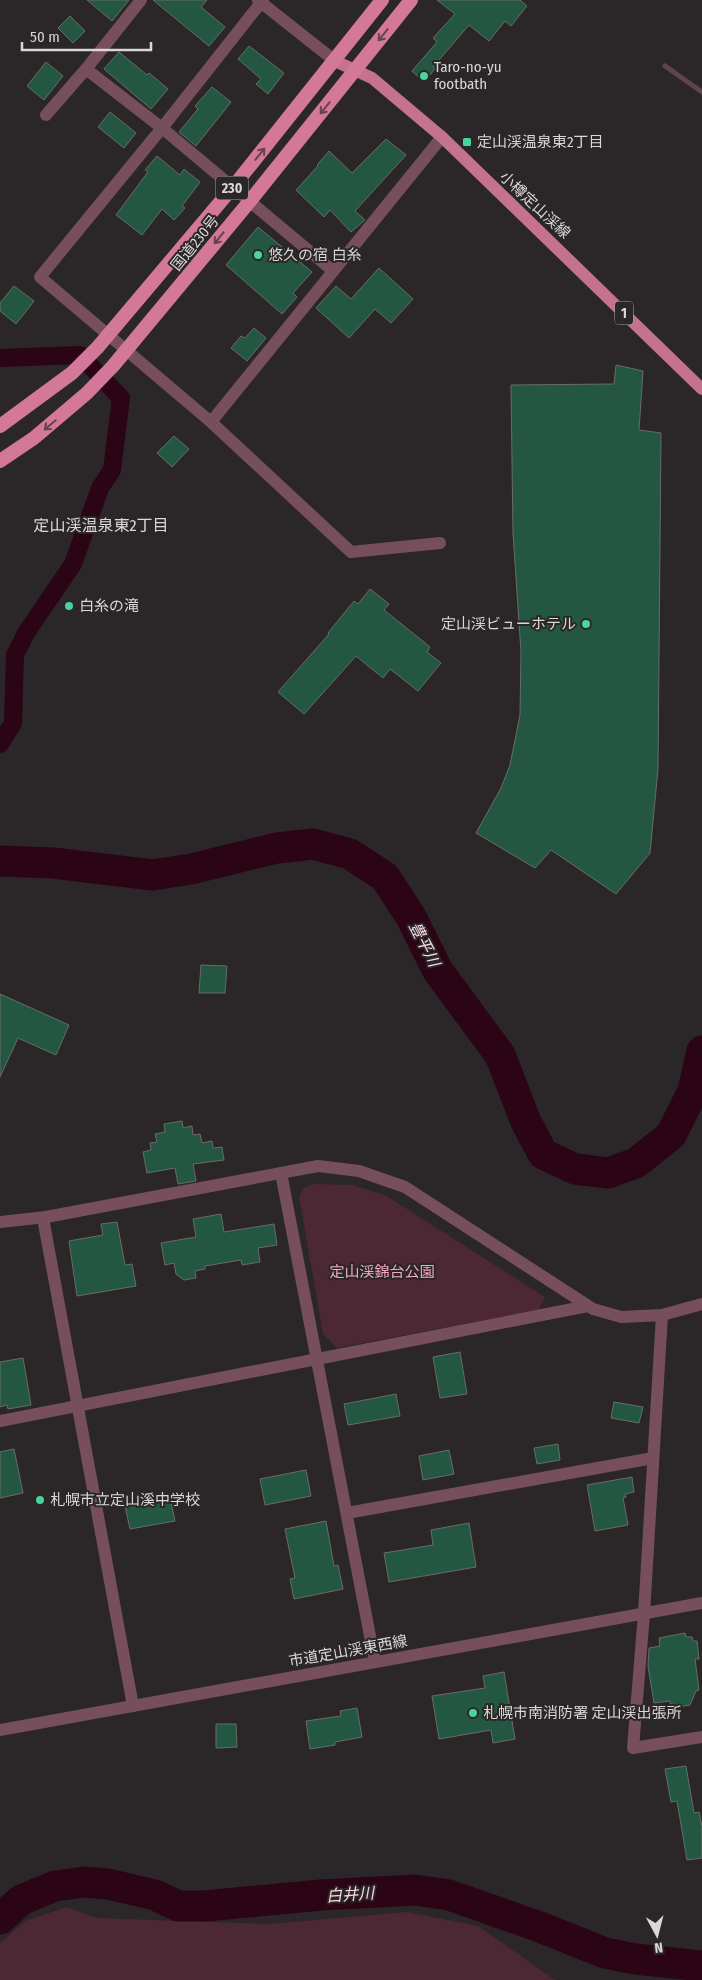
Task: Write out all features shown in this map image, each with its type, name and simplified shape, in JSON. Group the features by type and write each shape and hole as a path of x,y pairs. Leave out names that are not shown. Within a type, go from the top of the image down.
{"highway":[{"name":"国道230号","path":"0,426 72,373 109,335 335,62 382,0"},
{"name":"国道230号","path":"0,461 34,438 87,393 113,366 250,201 411,0"}],"main road":[{"name":"小樽定山渓線","path":"335,62 372,78 442,137 702,389"}],"street":[{"path":"46,115 86,69 141,0"},
{"path":"335,62 261,1 162,128 40,277 211,422 351,552 440,543"},
{"path":"86,69 162,128 333,271"},
{"path":"211,422 442,137"},
{"path":"0,1222 43,1218 318,1166 359,1171 405,1187 588,1306 621,1317 662,1315 702,1304"},
{"path":"281,1173 375,1662"},
{"path":"43,1218 133,1706"},
{"path":"0,1421 588,1306"},
{"path":"662,1315 644,1614 633,1748 702,1737"},
{"path":"347,1513 653,1458"},
{"name":"市道定山渓東西線","path":"0,1730 702,1603"}],"green space":[{"name":"定山渓錦台公園","path":"315,1184 352,1185 385,1195 545,1297 539,1310 337,1348 323,1334 299,1196 305,1187"},
{"path":"67,1907 96,1918 269,1924 407,1912 478,1926 555,1980 0,1980 0,1943 25,1921"}],"building":[{"path":"87,0 129,0 112,21"},
{"path":"153,0 207,0 201,7 225,27 209,46"},
{"path":"437,0 520,0 527,6 511,26 505,21 489,41 469,25 433,67 435,69 424,82 412,71 437,42 433,38 455,14"},
{"path":"70,16 85,31 73,43 58,28"},
{"path":"249,46 284,73 268,94 256,84 261,79 238,59"},
{"path":"119,52 168,89 151,109 104,69"},
{"path":"46,62 63,76 44,100 27,86"},
{"path":"212,87 231,102 196,146 179,132 198,109 195,106"},
{"path":"110,112 136,133 124,148 98,127"},
{"path":"386,139 406,155 355,211 365,220 351,232 330,210 324,217 296,190 329,151 352,173"},
{"path":"157,156 180,175 184,169 200,182 182,206 185,208 174,220 162,209 142,235 116,215 148,172 145,170"},
{"path":"258,227 312,272 293,293 297,297 282,314 226,265"},
{"path":"379,268 413,299 391,323 375,309 349,338 316,308 336,286 351,299"},
{"path":"14,286 34,301 16,324 0,311 0,303"},
{"path":"254,328 266,338 247,361 231,348 241,336 245,338"},
{"path":"616,365 643,371 639,430 661,433 658,769 650,853 616,894 551,850 535,868 476,833 501,788 510,765 520,715 521,652 513,533 511,385 614,384"},
{"path":"174,436 189,449 172,467 157,453"},
{"path":"370,589 389,604 384,610 430,647 427,652 441,663 418,691 390,669 383,678 356,656 304,714 278,692 329,634 354,601 358,604"},
{"path":"201,965 227,966 225,993 199,993"},
{"path":"0,994 69,1025 56,1055 18,1038 0,1077"},
{"path":"182,1121 183,1128 192,1126 193,1135 200,1134 202,1143 212,1141 213,1148 222,1147 224,1160 193,1164 196,1181 178,1184 175,1168 147,1173 143,1152 151,1150 150,1143 157,1142 155,1134 165,1132 164,1124"},
{"path":"221,1214 224,1232 274,1224 277,1245 258,1248 260,1262 242,1265 241,1260 205,1266 205,1269 195,1271 196,1278 184,1280 176,1274 174,1263 165,1265 161,1243 196,1237 193,1219"},
{"path":"117,1222 125,1265 132,1264 136,1286 77,1296 69,1241 103,1235 101,1224"},
{"path":"460,1352 467,1394 440,1398 433,1357"},
{"path":"23,1358 31,1405 8,1409 7,1405 0,1407 0,1362"},
{"path":"396,1394 400,1416 348,1425 344,1404"},
{"path":"614,1402 643,1407 639,1423 611,1418"},
{"path":"558,1444 560,1460 537,1464 534,1448"},
{"path":"14,1449 23,1493 0,1498 0,1452"},
{"path":"449,1450 454,1474 423,1480 419,1456"},
{"path":"306,1470 311,1496 265,1505 260,1479"},
{"path":"632,1477 634,1492 625,1494 626,1497 623,1498 628,1525 595,1531 587,1485"},
{"path":"170,1498 175,1521 130,1529 125,1506"},
{"path":"326,1521 334,1566 338,1565 343,1589 294,1599 290,1579 295,1578 285,1529"},
{"path":"469,1523 476,1567 389,1582 384,1553 433,1545 431,1530"},
{"path":"685,1633 686,1637 692,1637 693,1641 697,1641 699,1659 695,1659 699,1690 696,1691 690,1705 671,1708 670,1701 654,1703 648,1666 649,1648 660,1646 659,1638"},
{"name":"札幌市南消防署 定山渓出張所","path":"504,1672 515,1739 493,1743 491,1730 439,1739 432,1696 485,1688 483,1676"},
{"path":"357,1708 362,1737 335,1742 335,1745 310,1749 306,1721 341,1716 340,1711"},
{"path":"216,1724 236,1724 237,1747 216,1748"},
{"path":"686,1766 694,1813 699,1812 702,1827 702,1858 687,1860 677,1801 671,1802 665,1769"}],"waterway":[{"path":"665,66 702,92"},
{"path":"0,358 80,355 121,398 112,470 100,488 73,564 26,633 15,655 13,723 0,744"},
{"name":"豊平川","path":"0,861 53,863 153,875 191,869 277,848 313,844 350,854 385,877 411,917 438,971 500,1055 526,1122 543,1154 575,1169 608,1173 636,1163 671,1135 693,1091 702,1051"},
{"name":"白井川","path":"0,1919 21,1900 55,1886 85,1882 108,1884 155,1895 178,1906 205,1906 321,1895 415,1890 449,1895 540,1927 605,1953 635,1959 702,1966"}],"place":[{"name":"Taro-no-yu footbath","path":"424,76"},
{"name":"定山渓温泉東2丁目","path":"467,142"},
{"name":"悠久の宿 白糸","path":"258,255"},
{"name":"白糸の滝","path":"69,606"},
{"name":"定山渓ビューホテル","path":"586,624"},
{"name":"札幌市立定山溪中学校","path":"40,1500"},
{"name":"札幌市南消防署 定山渓出張所","path":"473,1713"}],"district":[{"name":"定山渓温泉東2丁目","path":"101,525"}]}
